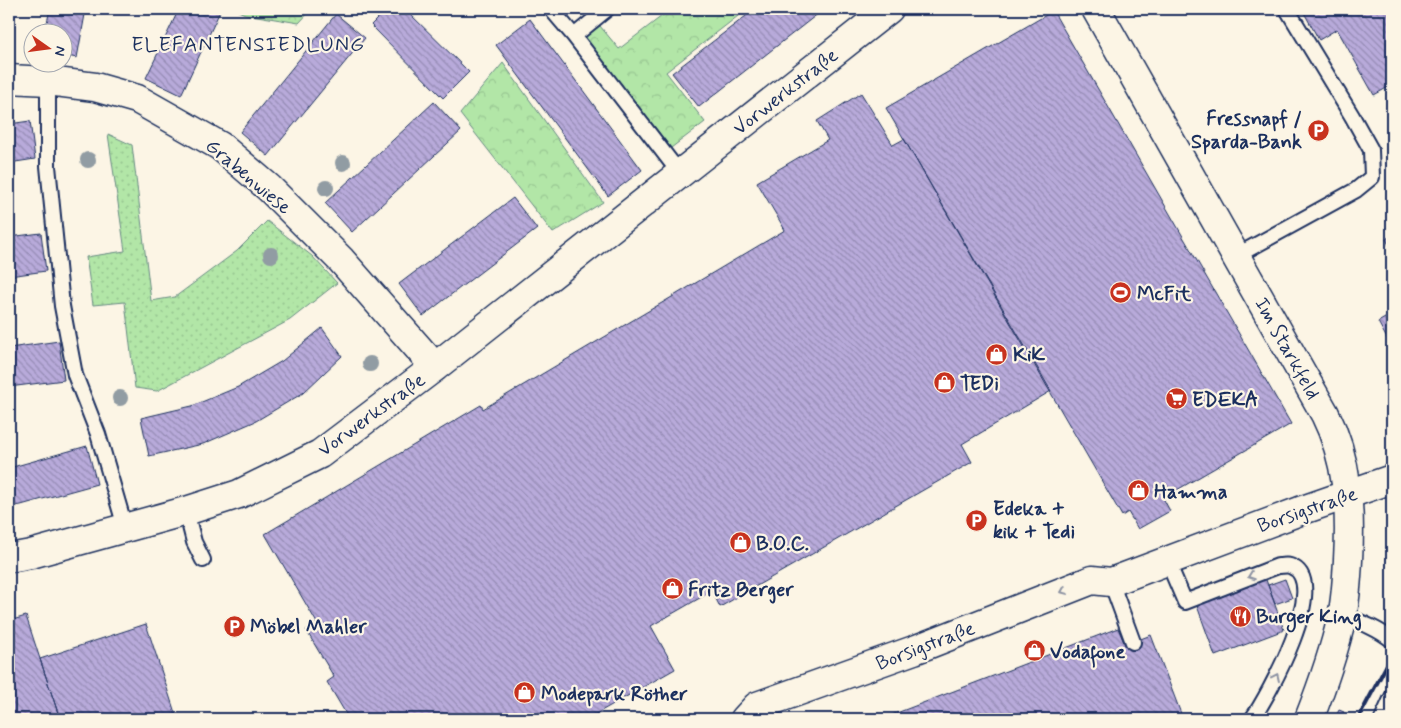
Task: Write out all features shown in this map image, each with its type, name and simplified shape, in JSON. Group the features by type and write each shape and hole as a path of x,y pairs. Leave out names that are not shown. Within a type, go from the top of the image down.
{"street":[{"name":"Vorwerkstraße","path":"9,558 30,554 186,511 239,494 320,454 435,367 889,9"},
{"name":"Im Starkfeld","path":"1096,9 1333,430 1340,451 1348,495 1349,544 1346,586 1342,615 1332,656 1309,719"},
{"name":"Grabenwiese","path":"9,79 48,81 95,87 137,99 220,146 269,188 341,260 435,367"},
{"name":"Borsigstraße","path":"745,719 757,706 914,650 1092,580 1111,582 1300,511 1392,479"},
{"name":"Borsigstraße","path":"765,719 922,664 1100,597 1111,582"}],"lane":[{"path":"551,9 681,173"},
{"path":"574,36 607,9"},
{"path":"1236,256 1356,190 1372,177 1371,150 1287,9"},
{"path":"48,81 48,166 62,306 75,375 98,434 125,527"},
{"path":"186,511 194,542 203,560"},
{"path":"1167,560 1185,602 1278,566 1290,566 1302,578 1305,588 1302,611 1294,637 1274,682 1252,719"},
{"path":"1111,582 1133,642"},
{"path":"1342,615 1384,633 1392,640"},
{"path":"1382,719 1392,697"}],"green space":[{"path":"234,9 312,9 299,23 245,14"},
{"path":"671,9 747,9 666,72 705,122 671,148 585,37 600,26 619,49"},
{"path":"503,63 603,202 553,233 460,114"},
{"path":"108,134 132,145 151,301 175,297 237,251 267,221 312,256 337,283 290,320 157,391 135,388 125,302 93,305 86,257 125,251"}],"building":[{"path":"50,9 86,9 77,58 72,57 72,22 47,22"},
{"path":"179,9 221,9 181,95 146,78"},
{"path":"387,9 405,9 469,72 443,98 371,25"},
{"path":"755,9 824,9 699,107 672,73"},
{"path":"1302,9 1392,9 1392,85 1374,95 1337,29 1319,40"},
{"path":"1053,11 1291,424 1163,498 1170,511 1138,529 1128,512 1122,516 886,108"},
{"path":"336,14 365,38 268,156 240,132"},
{"path":"530,19 642,170 608,196 496,45"},
{"path":"861,93 893,145 904,139 1051,391 962,444 972,462 720,607 712,591 651,626 675,669 587,719 349,719 327,682 334,677 306,630 317,623 265,534 481,405 483,409 785,230 757,182 828,140 817,121"},
{"path":"434,102 461,131 352,232 325,203"},
{"path":"30,121 35,159 9,163 9,124"},
{"path":"513,198 537,229 423,316 399,284"},
{"path":"41,233 46,271 9,276 9,237"},
{"path":"1392,235 1392,251 1386,239"},
{"path":"1392,314 1392,348 1378,322"},
{"path":"322,328 342,356 303,393 256,421 203,444 149,456 141,418 192,406 238,387 282,361"},
{"path":"59,341 64,380 9,387 9,348"},
{"path":"87,446 97,484 9,507 9,468"},
{"name":"Burger King","path":"1265,577 1284,630 1215,656 1196,603"},
{"path":"1285,579 1292,598 1275,604 1268,585"},
{"path":"26,616 60,719 9,719 9,621"},
{"path":"146,624 177,719 60,719 40,659"},
{"path":"1118,628 1125,645 1151,635 1183,719 881,719"},
{"path":"1339,710 1344,712 1341,719 1335,718"}],"railway":[{"path":"1358,719 1392,655"}],"place":[{"name":"Fressnapf / Sparda-Bank","path":"1318,130"},
{"name":"McFit","path":"1121,293"},
{"name":"KiK","path":"997,354"},
{"name":"TEDi","path":"944,383"},
{"name":"EDEKA","path":"1176,399"},
{"name":"Hamma","path":"1138,491"},
{"name":"Edeka + kik + Tedi","path":"977,520"},
{"name":"B.O.C.","path":"740,543"},
{"name":"Fritz Berger","path":"672,589"},
{"name":"Burger King","path":"1240,616"},
{"name":"Möbel Mahler","path":"234,626"},
{"name":"Vodafone","path":"1034,651"},
{"name":"Modepark Röther","path":"525,693"}],"district":[{"name":"ELEFANTENSIEDLUNG","path":"248,44"}]}
